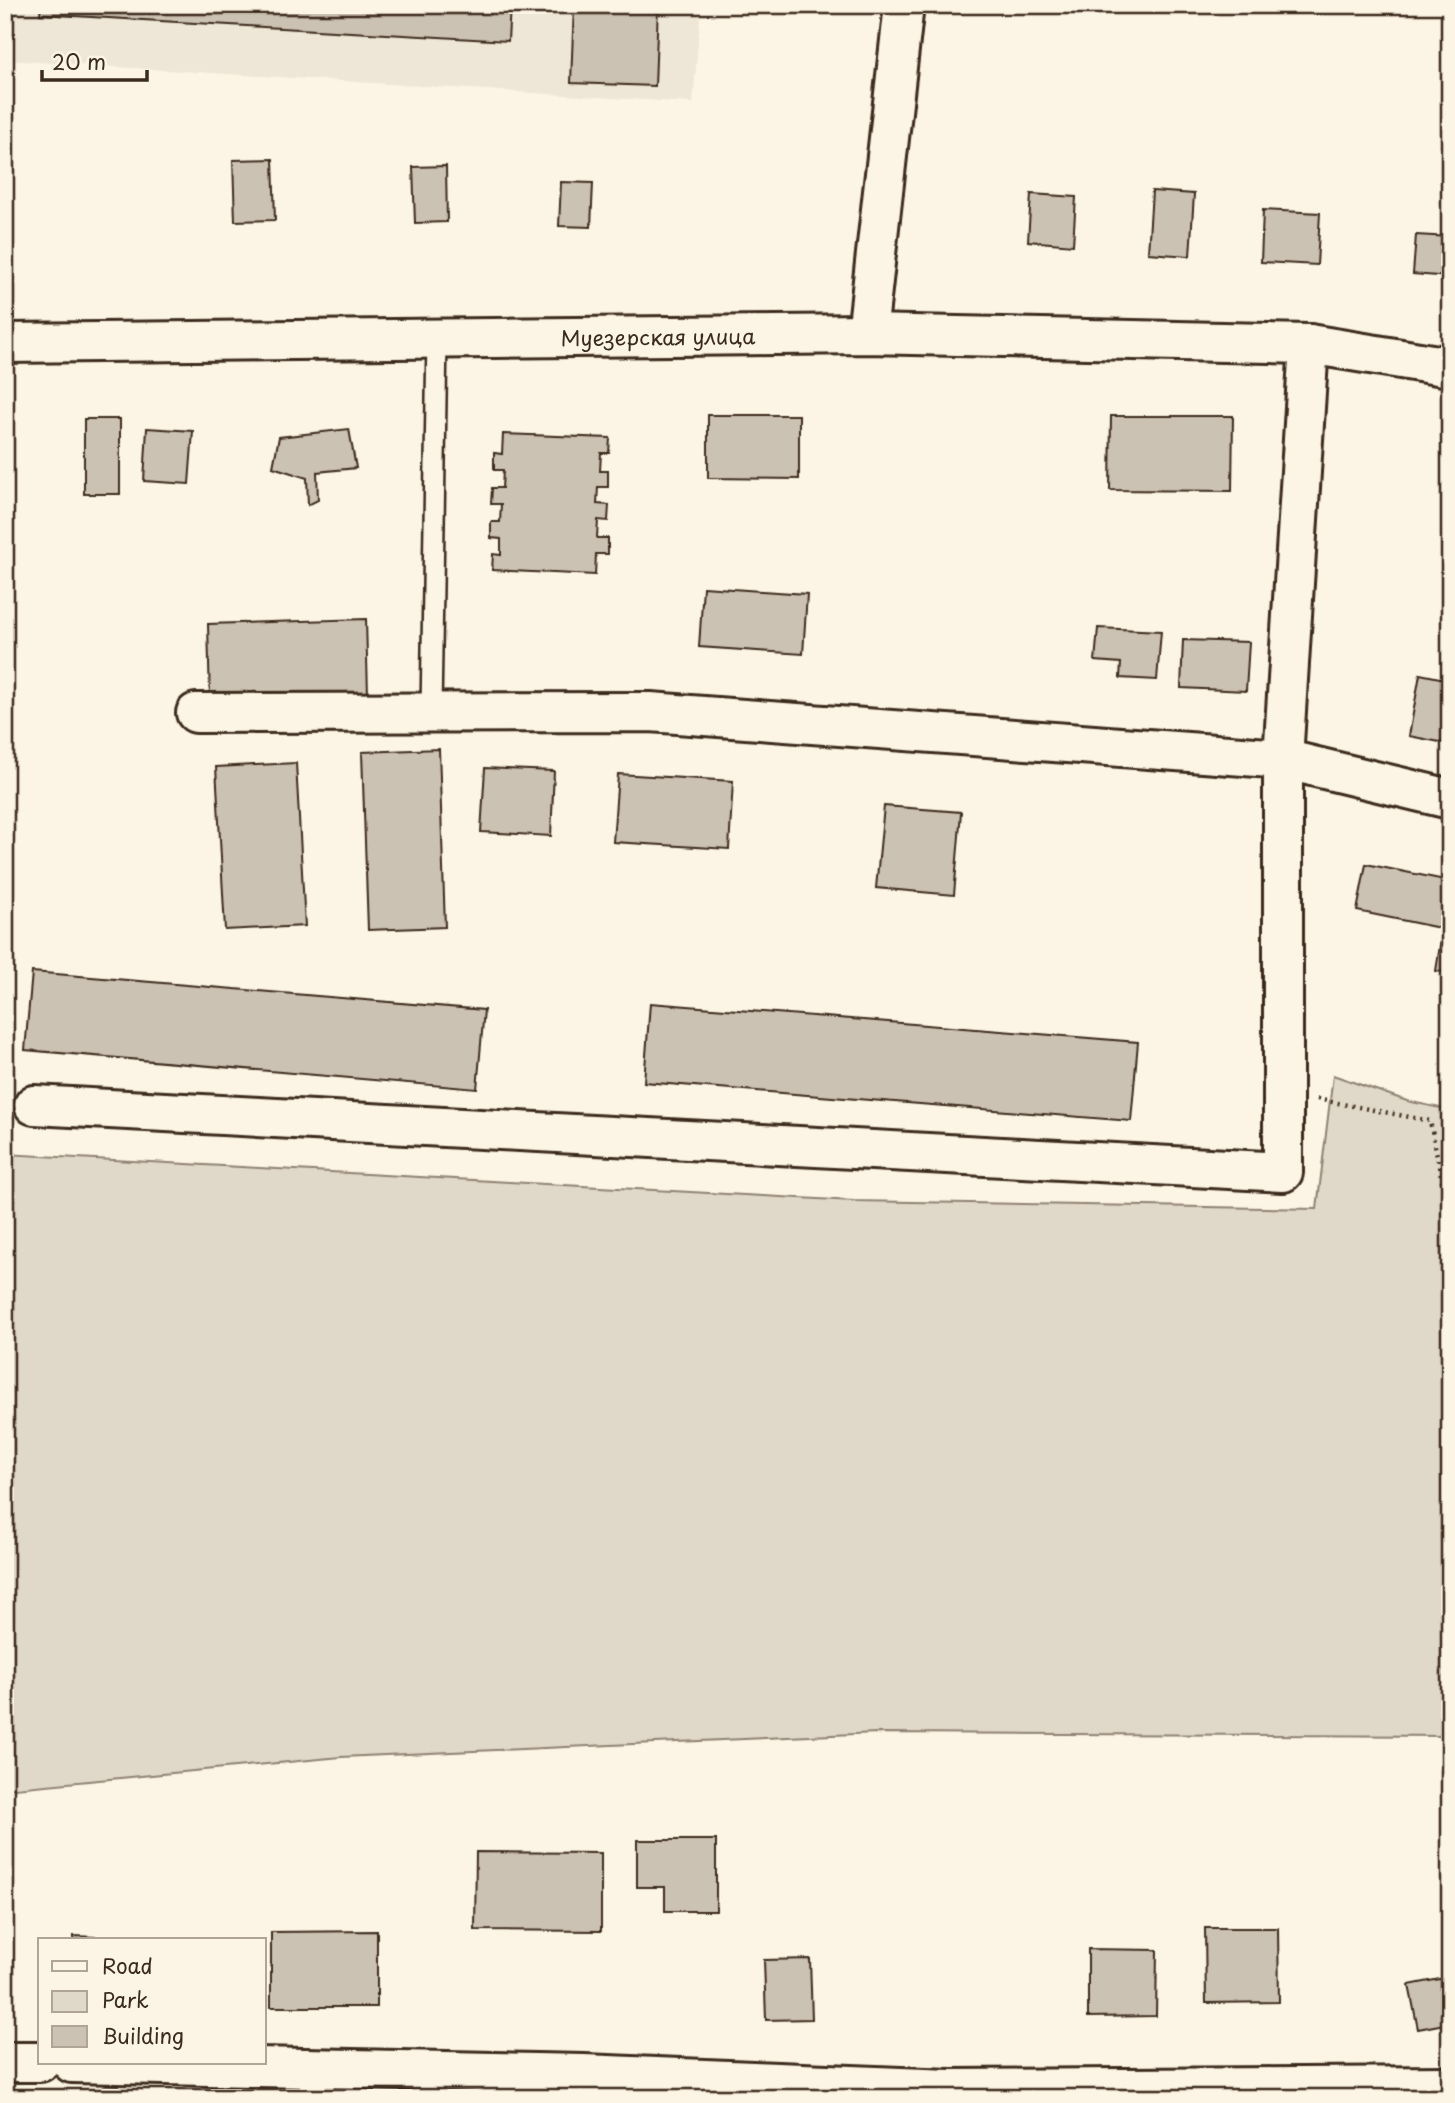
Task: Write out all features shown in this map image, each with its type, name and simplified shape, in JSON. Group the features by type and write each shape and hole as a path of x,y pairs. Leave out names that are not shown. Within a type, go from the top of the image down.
{"street":[{"path":"867,334 904,5"},
{"name":"Муезерская улица","path":"5,343 867,334 1309,344 1450,367"},
{"path":"34,1105 1283,1172 1283,759 1309,344"},
{"path":"196,713 650,712 1283,759 1450,799"},
{"path":"5,2062 38,2062"},
{"path":"119,2064 584,2074 950,2093 1450,2086"}],"lane":[{"path":"431,712 437,337"}],"path":[{"path":"1285,1093 1430,1121 1450,1220"}],"shaded area":[{"path":"5,5 701,5 693,103 5,60"}],"green space":[{"path":"1333,1075 1407,1101 1450,1110 1450,1736 877,1733 341,1757 5,1789 5,1154 854,1201 1317,1209"}],"building":[{"path":"41,5 510,5 508,41 40,14"},
{"path":"574,5 658,5 655,86 571,83"},
{"path":"273,159 275,220 235,221 233,160"},
{"path":"446,166 447,222 415,223 413,167"},
{"path":"561,182 593,183 591,227 559,226"},
{"path":"1152,191 1194,194 1190,256 1148,253"},
{"path":"1031,194 1076,197 1073,245 1028,241"},
{"path":"1263,210 1320,213 1317,265 1261,262"},
{"path":"1416,235 1450,237 1450,277 1413,274"},
{"path":"708,415 799,415 799,479 708,478"},
{"path":"1111,416 1233,416 1232,491 1110,490"},
{"path":"84,419 120,419 120,494 84,494"},
{"path":"147,428 193,431 189,484 144,481"},
{"path":"349,429 356,468 317,472 318,500 308,505 307,478 273,467 279,437"},
{"path":"503,434 610,438 609,453 601,453 600,471 608,471 608,487 598,487 597,504 609,505 608,521 598,520 597,538 608,538 608,554 596,554 595,575 492,570 493,554 501,555 501,539 491,538 491,522 500,522 501,504 491,504 492,488 502,488 503,470 494,470 494,453 502,454"},
{"path":"703,587 807,594 803,654 699,647"},
{"path":"366,619 368,695 210,701 208,624"},
{"path":"1098,628 1161,631 1157,680 1120,678 1121,663 1095,661"},
{"path":"1183,640 1249,642 1246,691 1181,688"},
{"path":"1420,674 1450,680 1450,744 1409,736"},
{"path":"439,749 445,927 368,930 362,752"},
{"path":"296,763 305,926 225,930 216,767"},
{"path":"485,768 554,771 551,836 481,832"},
{"path":"618,774 733,781 729,849 613,842"},
{"path":"884,806 961,812 954,895 876,888"},
{"path":"1366,864 1450,881 1440,928 1357,911"},
{"path":"1450,881 1450,973 1436,971"},
{"path":"32,972 484,1010 477,1089 25,1050"},
{"path":"650,1003 1138,1042 1131,1121 644,1082"},
{"path":"637,1840 716,1840 716,1911 665,1911 665,1887 637,1887"},
{"path":"476,1852 601,1853 601,1931 475,1930"},
{"path":"1205,1928 1278,1928 1279,2002 1206,2003"},
{"path":"5,1929 9,1929 9,1990 5,1990"},
{"path":"377,1931 377,2007 271,2007 271,1932"},
{"path":"74,1936 116,1938 74,1938"},
{"path":"1088,1949 1157,1950 1156,2016 1088,2017"},
{"path":"810,1959 812,2019 766,2020 764,1960"},
{"path":"1450,1977 1450,2023 1418,2029 1409,1985"}]}
